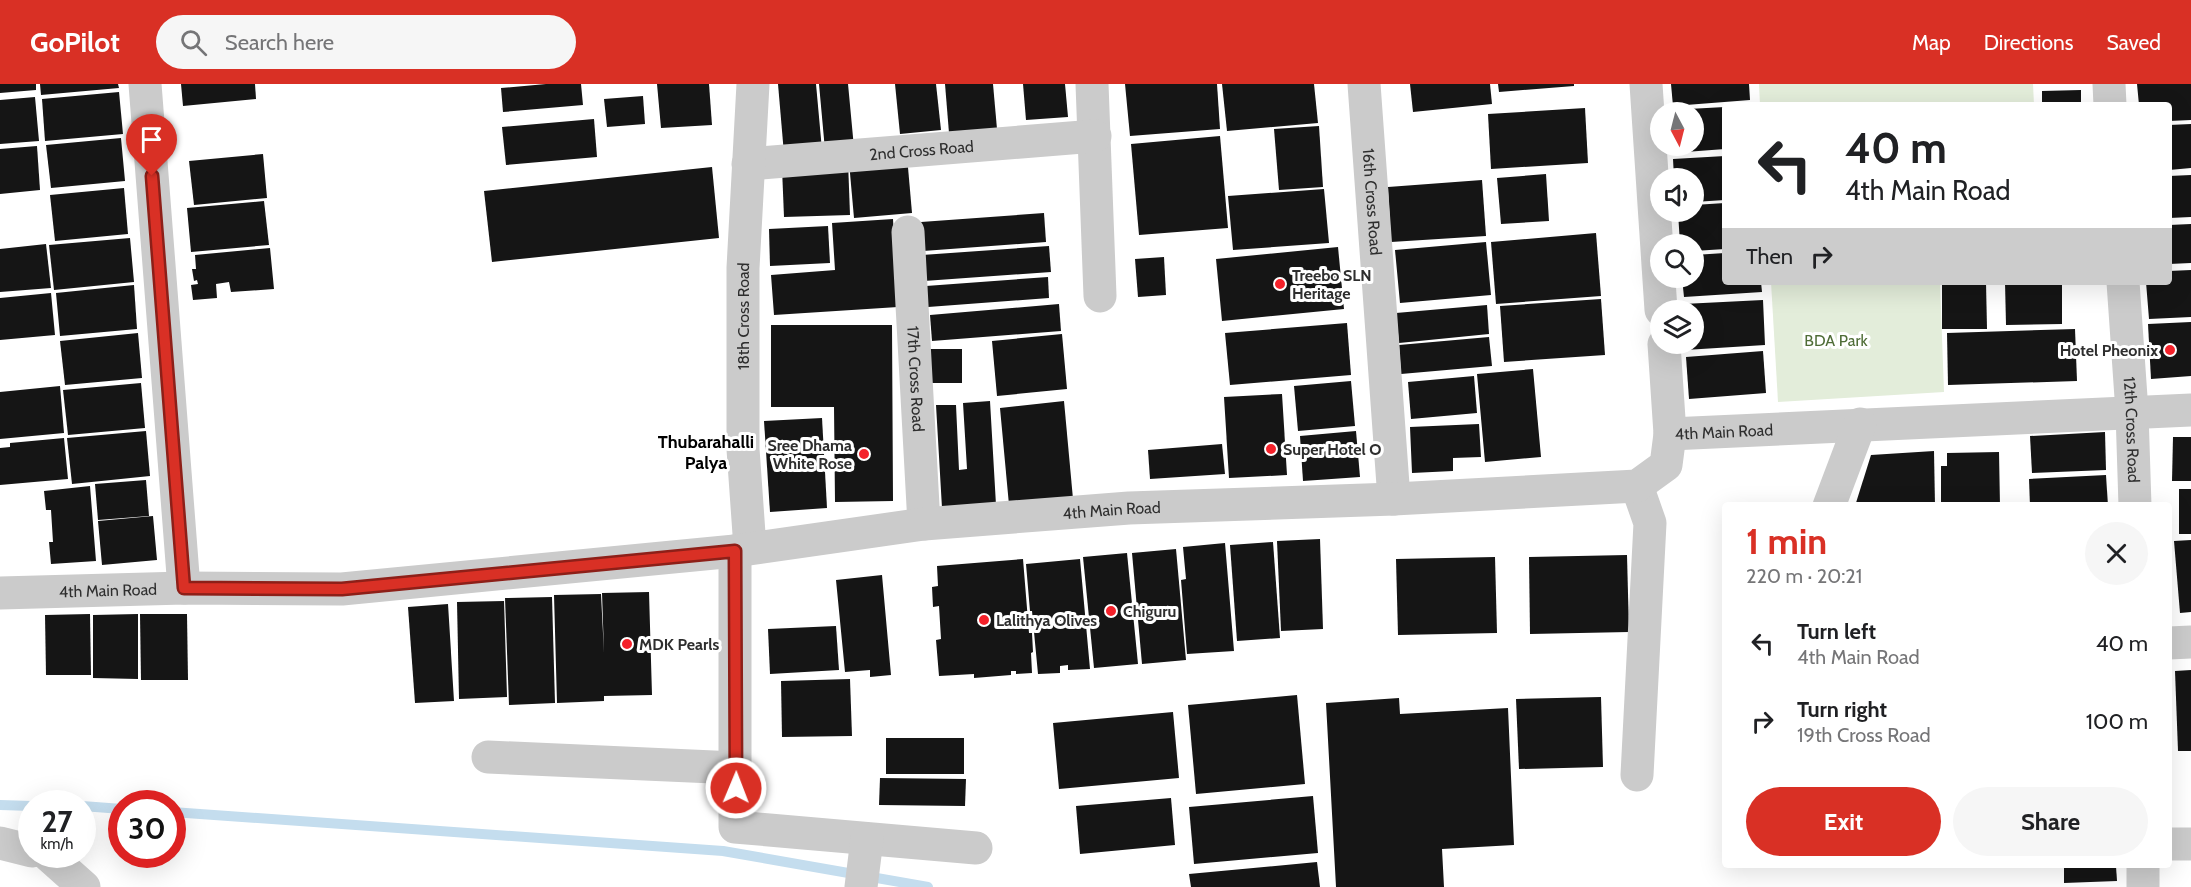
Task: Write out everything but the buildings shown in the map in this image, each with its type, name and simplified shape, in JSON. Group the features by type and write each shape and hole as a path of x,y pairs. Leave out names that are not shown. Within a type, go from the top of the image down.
{"street":[{"path":"145,84 184,588"},
{"name":"18th Cross Road","path":"753,84 743,268 742,550 735,827 864,864"},
{"path":"1092,84 1100,296"},
{"name":"16th Cross Road","path":"1364,84 1394,499"},
{"path":"1646,84 1660,300"},
{"path":"2109,84 2110,102"},
{"name":"2nd Cross Road","path":"748,164 1095,136"},
{"name":"17th Cross Road","path":"908,232 924,524"},
{"name":"12th Cross Road","path":"2123,285 2132,412 2135,502"},
{"path":"1665,354 1670,434"},
{"name":"4th Main Road","path":"0,593 184,588 342,589 742,550 924,524 1129,508 1394,499 1637,486 1666,465 1670,434 2191,410"},
{"path":"1831,502 1860,424"},
{"path":"1637,486 1650,523 1637,775"},
{"path":"2172,643 2191,642"},
{"path":"488,757 736,768"},
{"path":"0,843 18,848"},
{"path":"2172,844 2191,844"},
{"path":"864,864 976,848"},
{"path":"63,868 84,887"},
{"path":"2143,868 2143,887"}],"green space":[{"path":"1759,84 2033,84 2034,102 1760,102"},
{"name":"BDA Park","path":"1771,285 1940,285 1944,392 1778,402"}],"waterway":[{"path":"0,805 18,806"},
{"path":"96,807 108,808"},
{"path":"186,813 723,851 928,887"}],"place":[{"name":"Treebo SLN Heritage","path":"1280,284"},
{"name":"Hotel Pheonix","path":"2170,350"},
{"name":"Super Hotel O","path":"1271,449"},
{"name":"Sree Dhama White Rose","path":"864,454"},
{"name":"Chiguru","path":"1111,611"},
{"name":"Lalithya Olives","path":"984,620"},
{"name":"MDK Pearls","path":"627,644"}],"district":[{"name":"Thubarahalli Palya","path":"706,452"}],"route":[{"path":"152,176 184,588 342,589 735,551 736,788"}]}
